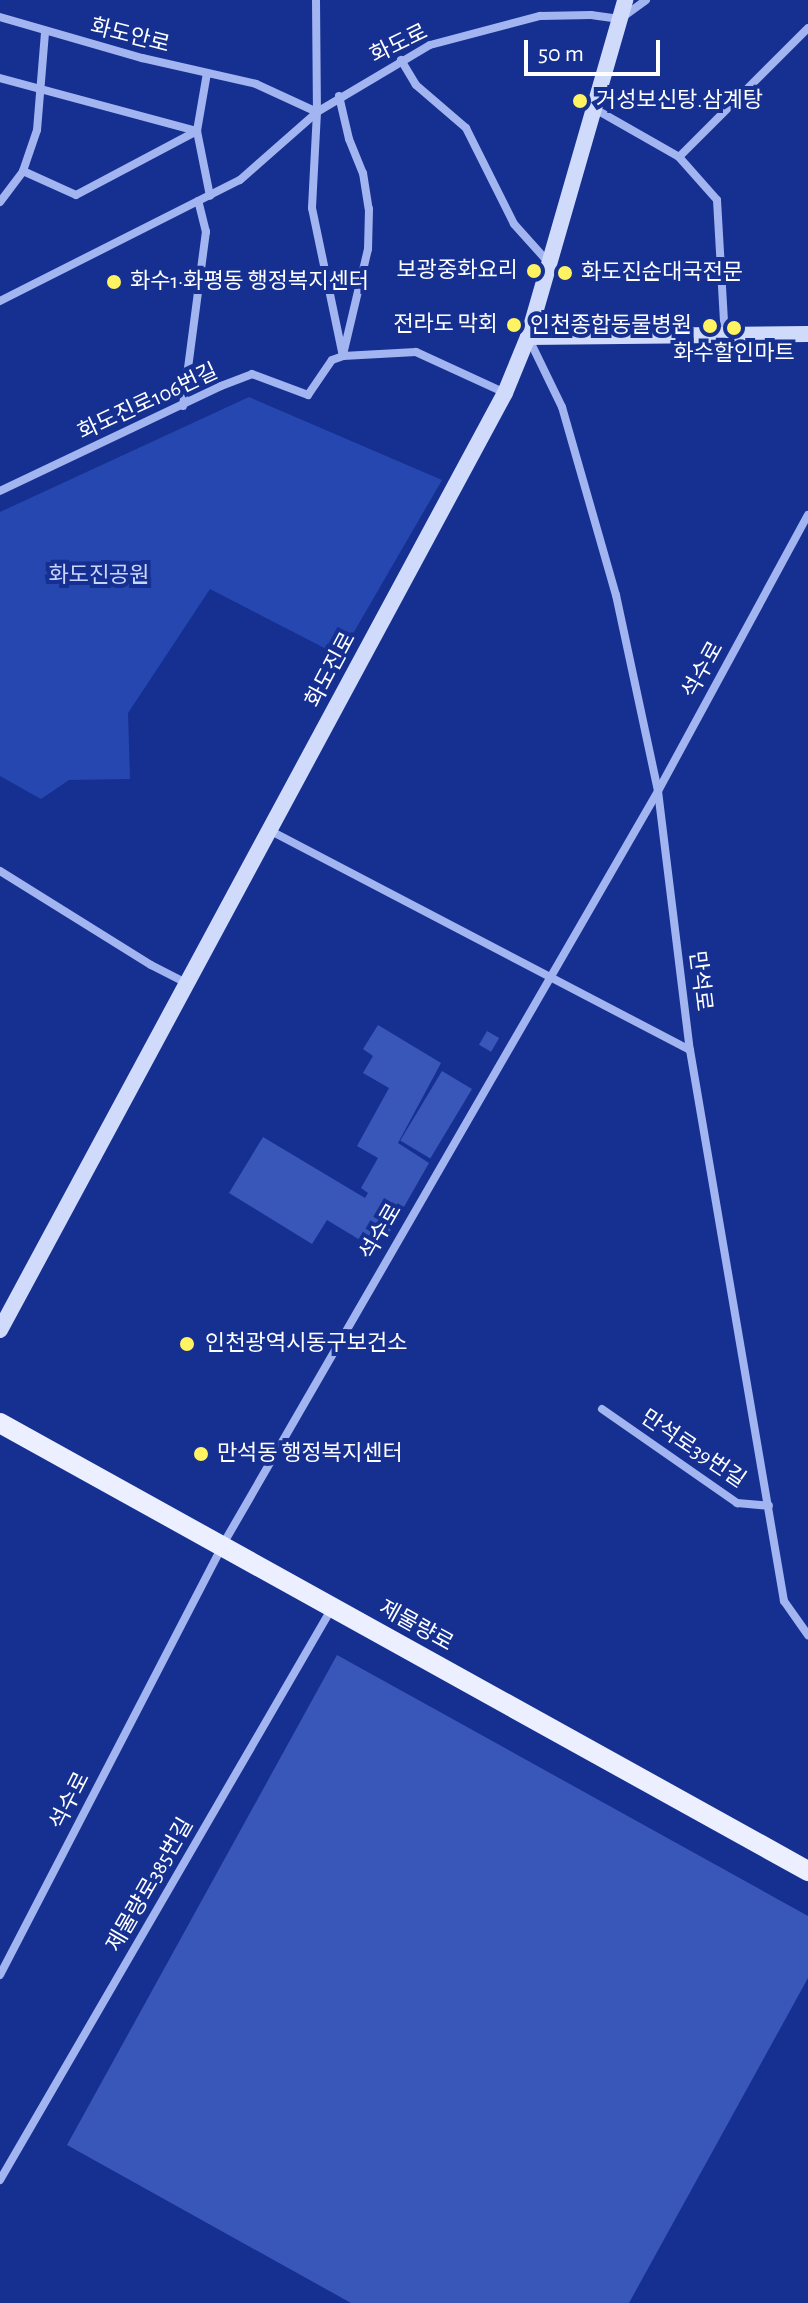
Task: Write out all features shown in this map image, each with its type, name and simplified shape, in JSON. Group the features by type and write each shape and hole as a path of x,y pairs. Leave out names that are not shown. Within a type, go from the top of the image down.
{"main road":[{"name":"제물량로","path":"0,1423 808,1871"}],"street":[{"path":"316,0 317,112 312,208 343,356 416,352 505,393"},
{"name":"화도진로","path":"0,1330 505,393 528,337 625,0"},
{"path":"620,19 646,0"},
{"name":"화도로","path":"0,301 240,180 339,96 430,45 540,16 591,15 620,19"},
{"name":"화도안로","path":"0,17 45,32 256,84 317,112"},
{"path":"679,157 808,28"},
{"path":"0,202 23,171 37,130 45,32"},
{"path":"401,60 416,85 466,128 514,224 549,264"},
{"path":"207,73 197,131 210,196"},
{"path":"0,78 197,131"},
{"name":"화도진로106번길","path":"0,491 252,374 308,395 332,360 343,356 355,314 368,235 363,173 349,139 339,96"},
{"path":"595,109 679,157 717,200 725,338"},
{"path":"23,171 76,195 197,131"},
{"path":"183,406 206,232 198,201"},
{"path":"528,337 725,338 808,334"},
{"name":"만석로","path":"528,337 562,407 607,566 658,791 690,1050 784,1601 808,1635"},
{"name":"석수로","path":"0,1975 222,1546 658,791 808,515"},
{"path":"269,830 690,1050"},
{"path":"0,871 151,965 187,983"},
{"name":"만석로39번길","path":"602,1409 737,1503 769,1506"},
{"name":"제물량로385번길","path":"0,2180 332,1607"}],"green space":[{"name":"화도진공원","path":"249,397 442,480 340,656 210,589 128,713 130,779 69,780 41,799 0,776 0,512"}],"building":[{"path":"378,1025 441,1063 398,1143 429,1163 389,1233 376,1226 365,1243 327,1220 312,1244 229,1193 263,1137 365,1198 368,1193 361,1188 378,1158 357,1146 389,1088 363,1073 373,1056 363,1049"},
{"path":"487,1031 499,1038 491,1052 479,1045"},
{"path":"442,1071 472,1089 430,1158 400,1140"},
{"path":"337,1655 808,1916 808,1978 629,2303 351,2303 67,2145"}],"place":[{"name":"거성보신탕.삼계탕","path":"580,101"},
{"name":"보광중화요리","path":"534,271"},
{"name":"화도진순대국전문","path":"565,273"},
{"name":"화수1·화평동 행정복지센터","path":"114,282"},
{"name":"전라도 막회","path":"514,325"},
{"name":"인천종합동물병원","path":"710,326"},
{"name":"화수할인마트","path":"734,328"},
{"name":"인천광역시동구보건소","path":"187,1344"},
{"name":"만석동 행정복지센터","path":"201,1454"}]}
